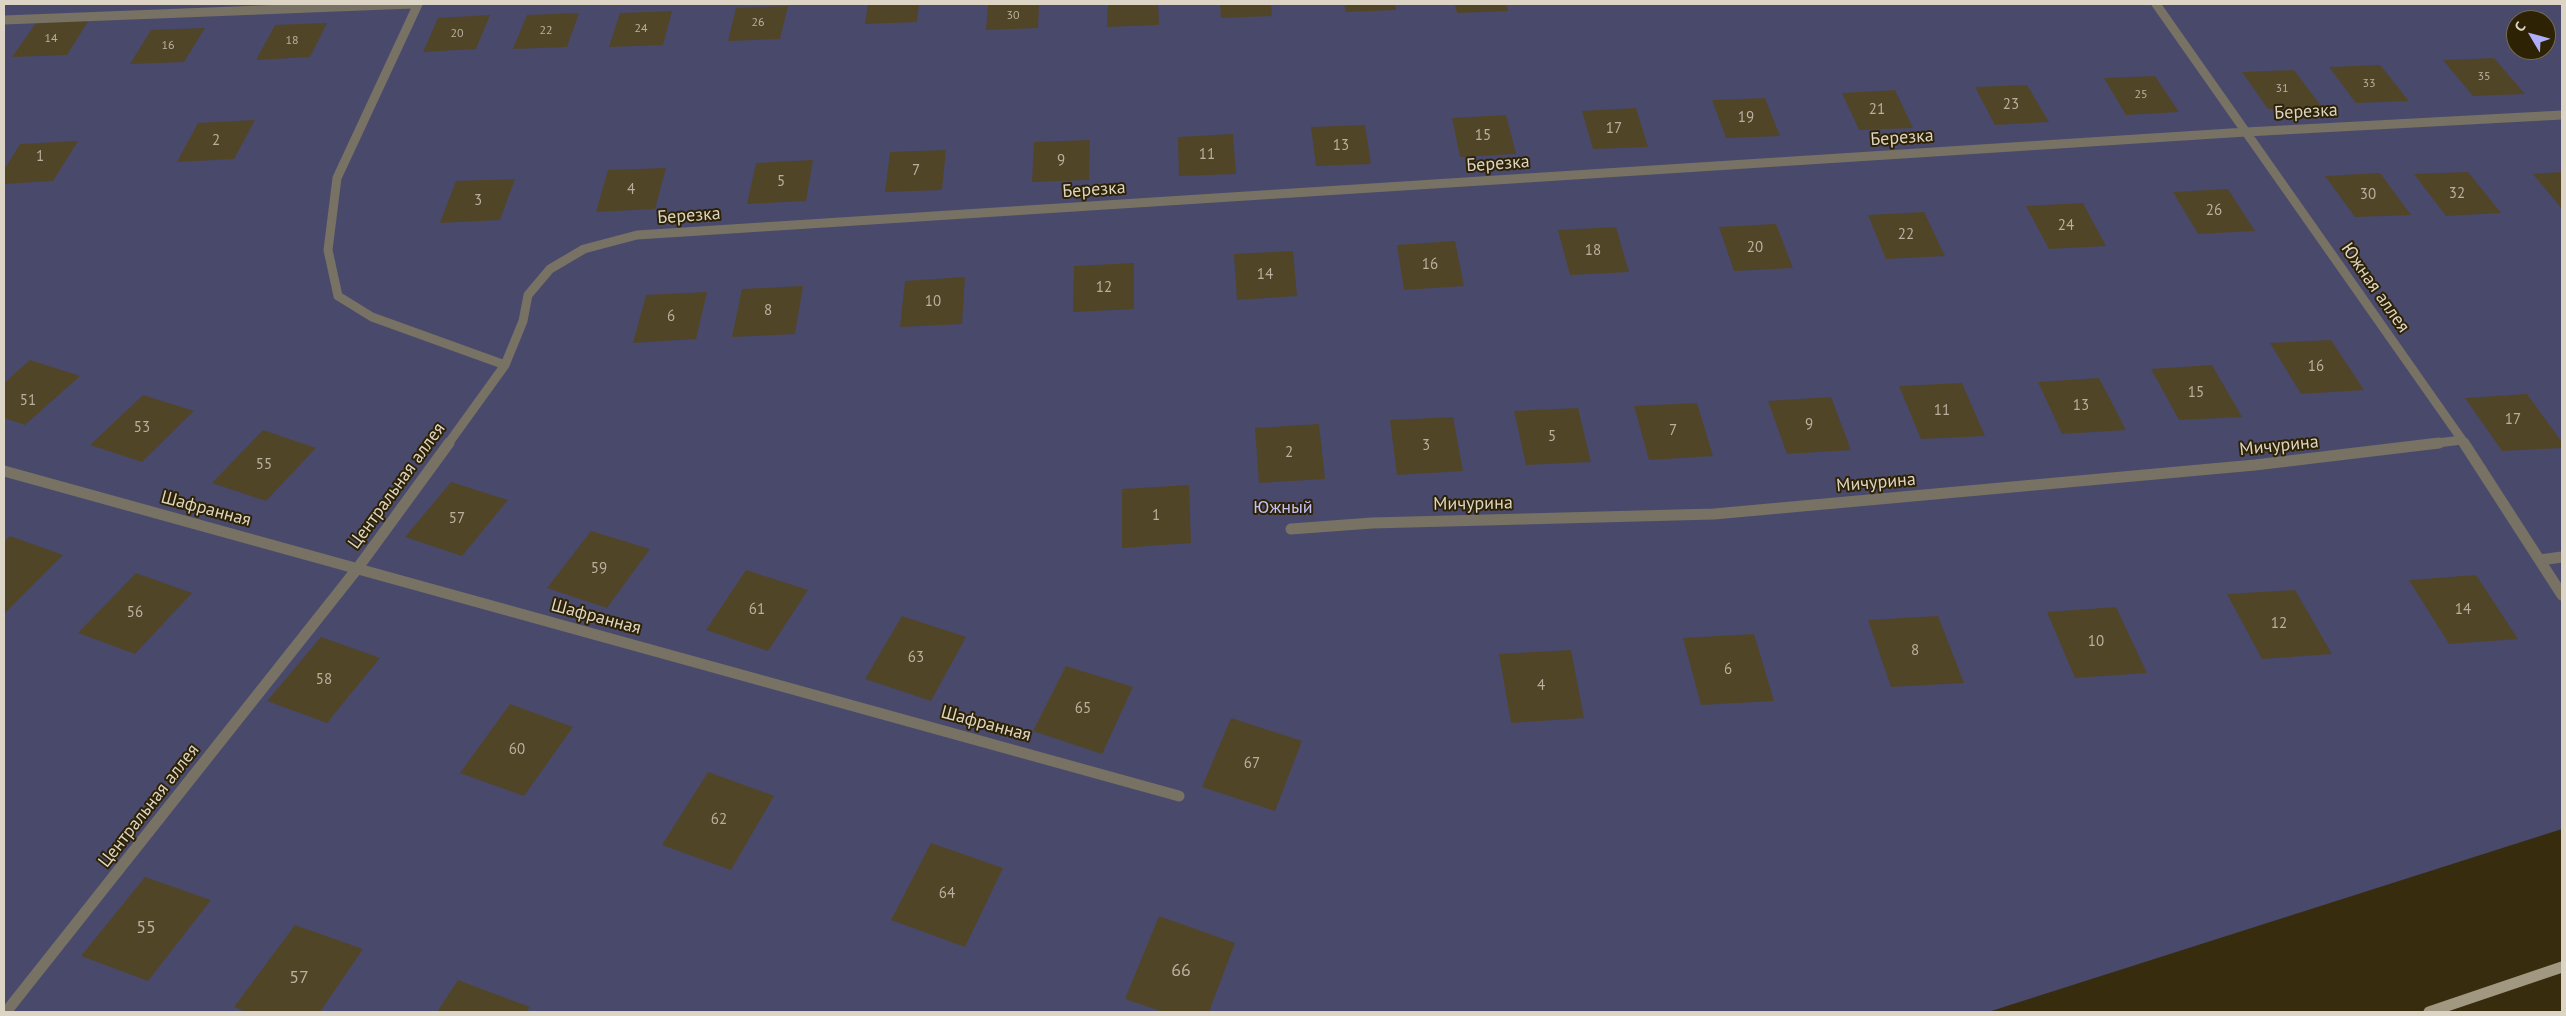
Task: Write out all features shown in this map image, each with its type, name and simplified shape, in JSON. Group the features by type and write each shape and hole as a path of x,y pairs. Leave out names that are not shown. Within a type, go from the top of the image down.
{"main road":[{"path":"2429,1012 2562,967"}],"street":[{"path":"4,20 413,4"},
{"path":"418,4 338,178 328,250 338,296 372,317 505,365"},
{"name":"Южная аллея","path":"2156,4 2462,440 2562,595"},
{"name":"Березка","path":"505,365 523,321 528,295 550,269 584,249 637,235 2246,132 2562,115"},
{"name":"Центральная аллея","path":"6,1012 356,569 505,365"},
{"name":"Мичурина","path":"1291,529 1372,523 1714,514 2255,465 2462,440"},
{"name":"Шафранная","path":"4,471 1179,796"},
{"path":"2540,560 2562,557"}],"green space":[{"name":"Южный","path":"4,4 2562,4 2562,829 1988,1012 4,1012"}],"building":[{"path":"868,4 919,4 917,22 865,24"},
{"path":"988,4 1039,4 1038,28 986,30"},
{"path":"1108,4 1158,4 1159,25 1107,27"},
{"path":"1220,4 1271,4 1272,16 1221,18"},
{"path":"1344,4 1395,4 1396,10 1346,12"},
{"path":"1455,4 1506,4 1508,11 1457,13"},
{"path":"788,6 780,39 728,41 736,8"},
{"path":"672,11 663,45 609,47 620,13"},
{"path":"579,13 567,47 513,49 527,15"},
{"path":"490,15 476,49 423,52 438,18"},
{"path":"89,20 67,55 12,57 36,23"},
{"path":"327,23 310,57 256,60 275,25"},
{"path":"205,28 184,62 130,64 151,30"},
{"path":"2494,58 2525,94 2473,96 2443,60"},
{"path":"2380,65 2409,101 2356,103 2329,67"},
{"path":"2294,70 2321,106 2268,109 2242,72"},
{"path":"2155,76 2179,112 2126,115 2104,78"},
{"path":"2027,85 2049,122 1995,125 1975,87"},
{"path":"1895,90 1913,128 1859,130 1842,93"},
{"path":"1765,98 1780,136 1726,138 1712,100"},
{"path":"1636,108 1648,147 1593,149 1582,111"},
{"path":"1506,115 1516,154 1460,157 1452,118"},
{"path":"255,120 234,159 177,162 198,123"},
{"path":"1365,125 1371,164 1316,166 1311,127"},
{"path":"1233,134 1236,174 1179,176 1178,137"},
{"path":"1090,140 1089,180 1032,182 1034,142"},
{"path":"78,141 53,181 4,184 4,170 20,144"},
{"path":"946,150 942,190 885,192 890,152"},
{"path":"813,160 806,201 747,204 756,163"},
{"path":"666,168 655,209 596,212 608,170"},
{"path":"2468,172 2501,213 2446,216 2414,174"},
{"path":"2562,172 2562,209 2533,174"},
{"path":"2380,173 2411,215 2355,217 2325,176"},
{"path":"515,179 500,220 440,223 456,181"},
{"path":"2228,189 2255,231 2198,234 2173,192"},
{"path":"2083,203 2106,246 2049,249 2026,206"},
{"path":"1924,212 1945,256 1886,259 1868,215"},
{"path":"1776,224 1793,268 1734,271 1719,227"},
{"path":"1616,227 1629,272 1570,275 1558,230"},
{"path":"1455,241 1464,286 1404,290 1397,245"},
{"path":"1293,251 1297,296 1237,300 1234,254"},
{"path":"1134,263 1134,309 1073,312 1074,266"},
{"path":"965,277 962,324 900,327 905,281"},
{"path":"803,286 795,334 732,337 742,289"},
{"path":"707,292 696,339 633,343 646,295"},
{"path":"2331,340 2364,390 2301,394 2270,343"},
{"path":"30,360 80,376 25,425 4,418 4,383"},
{"path":"2212,365 2242,417 2179,420 2151,369"},
{"path":"2099,378 2126,430 2062,434 2038,382"},
{"path":"1962,383 1985,436 1921,439 1899,386"},
{"path":"2527,394 2562,442 2562,448 2502,451 2465,398"},
{"path":"143,395 194,411 142,462 90,445"},
{"path":"1831,397 1851,450 1787,454 1768,401"},
{"path":"1697,403 1713,456 1649,460 1634,406"},
{"path":"1578,408 1591,462 1526,465 1514,411"},
{"path":"1453,417 1463,471 1397,475 1390,420"},
{"path":"1319,424 1325,479 1259,483 1255,428"},
{"path":"263,430 316,448 266,501 212,483"},
{"path":"451,482 508,500 462,556 405,537"},
{"path":"1189,485 1191,543 1122,548 1122,489"},
{"path":"591,531 650,549 607,608 547,588"},
{"path":"10,536 63,555 4,614 4,542"},
{"path":"746,570 808,590 768,651 706,630"},
{"path":"136,573 192,593 135,654 78,633"},
{"path":"2476,575 2518,639 2449,644 2409,580"},
{"path":"2295,590 2332,654 2262,659 2227,594"},
{"path":"2116,607 2147,673 2075,678 2047,612"},
{"path":"902,616 966,637 931,701 865,679"},
{"path":"1938,616 1964,683 1891,687 1868,620"},
{"path":"1754,634 1774,701 1701,705 1683,638"},
{"path":"321,637 380,658 327,723 267,701"},
{"path":"1571,650 1584,718 1511,723 1499,654"},
{"path":"1066,666 1133,687 1102,754 1033,731"},
{"path":"510,704 573,727 524,796 460,773"},
{"path":"1231,718 1302,741 1275,811 1202,787"},
{"path":"708,772 774,796 731,870 662,845"},
{"path":"931,843 1003,868 965,947 891,920"},
{"path":"145,877 211,900 148,981 81,956"},
{"path":"1159,916 1235,943 1209,1012 1163,1012 1125,999"},
{"path":"295,925 363,949 320,1012 246,1012 234,1007"},
{"path":"458,980 530,1007 526,1012 437,1012"}]}
